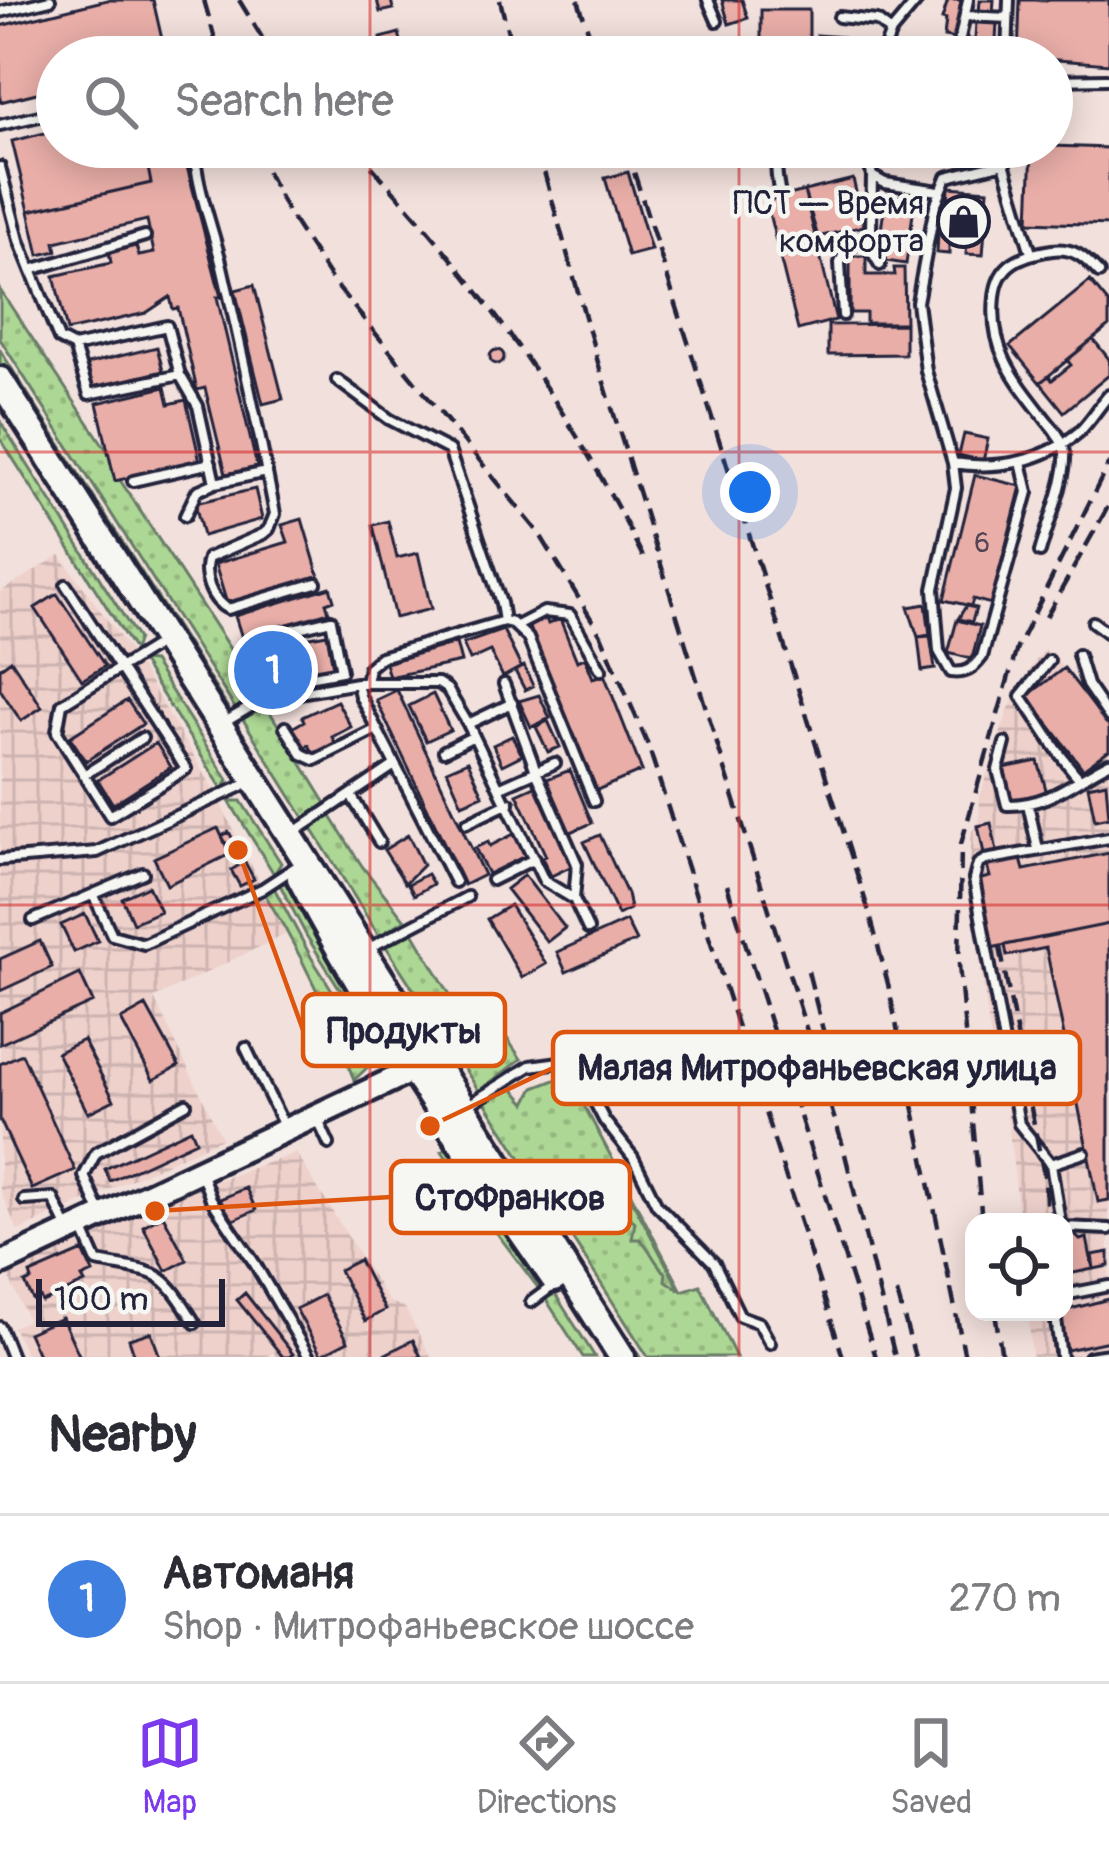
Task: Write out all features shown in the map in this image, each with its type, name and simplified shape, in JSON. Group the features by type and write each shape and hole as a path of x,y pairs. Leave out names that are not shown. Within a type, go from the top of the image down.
{"main road":[{"path":"0,380 362,951 465,1154 604,1357"},
{"path":"0,405 295,868 350,974 461,1109 622,1357"}],"street":[{"path":"0,1264 421,1066"}],"lane":[{"path":"0,12 50,0"},
{"path":"708,0 717,21"},
{"path":"889,36 918,0"},
{"path":"961,36 968,0"},
{"path":"1008,36 1009,0"},
{"path":"966,16 1008,18"},
{"path":"838,17 877,21 891,32"},
{"path":"1073,80 1106,79"},
{"path":"0,125 36,117"},
{"path":"0,167 31,270 59,339 74,347 166,326 180,375 198,406 215,483"},
{"path":"197,168 248,374 273,522 262,534 208,558 206,574 216,600 228,609 316,583"},
{"path":"775,168 779,190"},
{"path":"843,315 840,262 844,253 865,240 873,222 870,168"},
{"path":"986,168 947,177 917,302 926,370 956,488 934,590 944,664 951,671 974,668 982,657 1028,493 1021,462"},
{"path":"1005,168 1031,253"},
{"path":"872,176 885,183 940,191"},
{"path":"31,270 145,236"},
{"path":"865,240 880,265"},
{"path":"1040,552 1066,459 1063,443 1008,370 994,335 996,283 1008,263 1063,248 1082,255 1099,273"},
{"path":"74,347 88,394 180,375"},
{"path":"337,380 389,419 449,450 502,603 504,621"},
{"path":"952,463 998,467 1021,462 1082,429 1109,394"},
{"path":"134,481 211,463"},
{"path":"185,516 196,490 267,472"},
{"path":"66,585 120,668 185,769 110,816 57,732 62,704 120,668 154,647"},
{"path":"517,626 544,611 569,616 601,670"},
{"path":"249,707 257,686 341,670 331,620 250,640"},
{"path":"369,667 381,657 504,621 517,626 528,638 594,801"},
{"path":"1093,622 1109,634"},
{"path":"369,655 362,683 377,729 455,881"},
{"path":"1078,655 1088,685 1109,717"},
{"path":"1049,661 1022,696 1057,754 1079,778"},
{"path":"219,725 264,699 362,683 438,683 447,689 468,724 544,881 574,899"},
{"path":"504,684 536,772 578,864 574,899 588,929"},
{"path":"468,724 512,703"},
{"path":"285,727 302,754 315,760 377,729"},
{"path":"443,751 474,736"},
{"path":"84,776 142,738"},
{"path":"1005,743 998,770 1007,805 1052,798 1109,763"},
{"path":"501,787 555,763"},
{"path":"290,835 395,765"},
{"path":"0,860 97,852 242,786"},
{"path":"352,797 379,842"},
{"path":"467,823 509,803"},
{"path":"1028,804 1038,849"},
{"path":"1060,1213 1052,1164 1019,1124 974,879 978,864 985,860 1109,838"},
{"path":"492,880 534,859"},
{"path":"94,896 112,935 144,944 262,889 295,868"},
{"path":"33,920 143,872"},
{"path":"362,951 467,897"},
{"path":"246,1048 286,1130"},
{"path":"461,1109 530,1066 560,1062 576,1072 657,1204 714,1263 740,1316 759,1323 770,1343"},
{"path":"186,1104 96,1153 84,1176 84,1226 98,1262 148,1269 173,1288 195,1323"},
{"path":"316,1115 329,1144"},
{"path":"1052,1164 1084,1153"},
{"path":"201,1172 211,1199 309,1357"},
{"path":"24,1200 53,1198 84,1226"},
{"path":"1073,1226 1109,1229"},
{"path":"530,1302 557,1283"},
{"path":"1073,1293 1109,1286"},
{"path":"1056,1321 1061,1357"},
{"path":"0,1328 12,1357"}],"shaded area":[{"path":"60,555 133,655 210,783 286,934 154,998 222,1138 18,1231 0,1190 0,592"},
{"path":"1045,650 1109,726 1109,1357 1032,1357 1029,1321 1073,1321 1073,1213 1019,1213 1002,1071 994,1063 969,880 980,796 1008,710"},
{"path":"296,1153 388,1301 405,1308 431,1357 277,1357 273,1353 265,1357 27,1357 13,1327 28,1320 6,1271 155,1202"}],"green space":[{"path":"0,290 108,452 115,480 120,480 230,649 247,692 242,704 235,708 0,339"},
{"path":"0,350 230,711 219,708 0,365"},
{"path":"0,421 138,639 134,650 0,438"},
{"path":"141,661 153,662 228,780 223,790"},
{"path":"265,704 327,805 305,819 242,718"},
{"path":"229,801 241,801 281,863 274,874"},
{"path":"330,815 362,866 405,920 379,936 311,827"},
{"path":"279,883 294,884 378,1032 370,1037"},
{"path":"273,886 370,1050 373,1062 354,1080 313,983 263,891"},
{"path":"411,929 468,1025 489,1012 521,1059 479,1091 385,945"},
{"path":"568,1075 682,1291 700,1285 736,1357 648,1357 485,1102 513,1088 526,1103 534,1088"},
{"path":"450,1146 544,1277 539,1289 442,1151"},
{"path":"609,1168 617,1172 680,1290 665,1280 666,1273 644,1243 632,1239 635,1222 599,1188 601,1174"},
{"path":"528,1182 640,1357 631,1357 522,1186"},
{"path":"555,1294 595,1357 583,1357 545,1298"}],"building":[{"path":"107,0 153,0 161,36 36,36 36,93 0,102 0,26"},
{"path":"377,0 391,0 393,9 380,12"},
{"path":"722,0 742,0 748,18 729,24"},
{"path":"948,0 961,0 956,36 944,36 946,20 942,19"},
{"path":"980,0 994,0 993,14 979,13"},
{"path":"1020,0 1109,0 1109,64 1073,61 1073,36 1019,36"},
{"path":"761,10 809,10 809,36 761,36"},
{"path":"976,21 997,22 996,36 975,36"},
{"path":"36,135 36,168 148,168 151,183 29,211 12,141"},
{"path":"1073,147 1109,148 1109,225 1029,222 1031,168 1073,168"},
{"path":"148,168 187,168 257,467 226,474 205,388 197,390 178,308 173,309 170,297 146,313 67,331 54,276 111,263 109,252 136,246 139,256 154,253 147,220 55,242 57,251 39,255 29,211 151,183"},
{"path":"628,172 651,250 628,256 605,178"},
{"path":"853,179 864,226 818,237 804,191"},
{"path":"949,187 988,190 983,255 966,254 967,242 949,241 949,254 937,253 938,233 946,234"},
{"path":"804,191 836,320 798,330 766,201"},
{"path":"886,195 915,199 906,264 886,261 887,252 878,251"},
{"path":"850,256 866,256 866,275 895,275 894,268 904,268 905,323 866,323 866,313 850,313"},
{"path":"1090,281 1109,304 1109,326 1040,383 1010,346"},
{"path":"254,285 283,399 263,404 235,290"},
{"path":"905,324 905,354 828,355 828,325"},
{"path":"1093,339 1109,359 1109,375 1064,412 1040,382 1049,376 1052,380 1071,365 1067,360"},
{"path":"157,347 163,371 93,388 87,364"},
{"path":"497,350 504,357 497,364 490,357"},
{"path":"165,387 169,404 186,400 200,461 115,481 97,403"},
{"path":"964,434 988,439 983,461 959,455"},
{"path":"975,475 1021,486 991,604 973,599 971,606 944,600"},
{"path":"255,489 262,519 203,536 195,503"},
{"path":"302,519 319,576 227,604 215,564 288,542 282,525"},
{"path":"388,521 397,558 418,553 431,609 395,618 373,525"},
{"path":"330,587 334,600 326,603 329,612 242,638 235,616"},
{"path":"57,594 105,666 82,680 35,608"},
{"path":"926,604 930,635 918,637 908,607"},
{"path":"966,606 976,608 972,622 958,619"},
{"path":"546,618 548,624 560,619 577,661 585,658 593,678 604,674 642,771 597,790 530,631 529,625"},
{"path":"957,620 980,626 972,659 948,653"},
{"path":"503,630 521,667 503,677 490,651 470,660 463,644"},
{"path":"327,634 333,667 241,684 235,650"},
{"path":"930,636 935,669 922,671 918,637"},
{"path":"456,643 461,662 389,677 385,663"},
{"path":"11,660 42,707 21,721 0,689 0,668"},
{"path":"524,666 533,686 525,690 515,671"},
{"path":"1064,668 1109,726 1109,750 1083,769 1027,696"},
{"path":"397,690 484,875 464,885 376,700"},
{"path":"433,694 450,730 426,741 409,706"},
{"path":"539,695 550,718 531,727 519,701"},
{"path":"127,700 143,724 86,761 70,737"},
{"path":"337,701 351,727 332,737 336,744 315,756 309,745 303,748 292,728 304,721 302,717"},
{"path":"548,721 560,747 548,752 536,727"},
{"path":"512,736 522,755 502,765 493,745"},
{"path":"156,743 171,767 113,804 98,780"},
{"path":"468,761 483,795 462,804 447,770"},
{"path":"1038,761 1047,793 1009,800 1003,768"},
{"path":"570,770 592,823 569,833 547,779"},
{"path":"1106,782 1109,817 1095,820 1088,786"},
{"path":"535,786 572,866 551,876 517,794"},
{"path":"991,823 998,856 985,858 978,826"},
{"path":"218,828 230,854 167,885 154,858"},
{"path":"229,832 254,879 240,886 231,870 238,866 222,836"},
{"path":"514,834 525,856 488,874 475,848"},
{"path":"408,835 423,865 405,883 384,850"},
{"path":"600,835 627,894 630,909 618,915 584,842"},
{"path":"1109,853 1109,924 991,948 977,880 990,877 987,866 1021,859 1024,870"},
{"path":"427,874 433,884 414,895 408,884"},
{"path":"524,875 565,928 547,942 506,889"},
{"path":"148,886 160,911 133,923 122,898"},
{"path":"510,905 546,964 522,978 487,919"},
{"path":"85,914 98,941 74,952 61,925"},
{"path":"626,921 636,941 566,972 557,952"},
{"path":"1109,924 1109,1200 1098,1202 1046,948 1007,956 1005,945"},
{"path":"40,941 52,967 0,991 0,959"},
{"path":"80,974 93,1002 0,1044 0,1013"},
{"path":"146,1006 179,1066 153,1080 121,1020"},
{"path":"83,1040 114,1100 88,1113 57,1053"},
{"path":"22,1054 75,1170 32,1189 0,1120 0,1064"},
{"path":"191,1129 196,1141 110,1181 105,1169"},
{"path":"246,1188 256,1210 231,1221 220,1199"},
{"path":"163,1215 187,1260 166,1271 143,1226"},
{"path":"1073,1235 1080,1240 1087,1238 1093,1269 1073,1273"},
{"path":"83,1251 93,1273 82,1278 85,1283 42,1302 40,1297 33,1300 25,1283 32,1280 30,1274"},
{"path":"1109,1252 1109,1266 1094,1269 1092,1255"},
{"path":"359,1260 385,1310 365,1321 339,1270"},
{"path":"245,1293 293,1354 289,1357 283,1357 237,1300"},
{"path":"323,1295 348,1341 321,1355 296,1309"},
{"path":"1109,1299 1109,1341 1067,1350 1061,1321 1073,1321 1073,1308"},
{"path":"62,1318 80,1357 39,1357 28,1333"},
{"path":"151,1332 160,1357 135,1357 129,1339"},
{"path":"413,1340 421,1357 380,1357"}],"railway":[{"path":"204,0 214,36"},
{"path":"239,0 261,36"},
{"path":"500,0 509,36"},
{"path":"578,0 590,36"},
{"path":"265,168 331,279 539,533 601,635 648,745 843,1357"},
{"path":"373,168 515,342 584,448 644,559"},
{"path":"543,168 601,373 843,1146 895,1357"},
{"path":"633,168 870,915 965,1357"},
{"path":"981,1213 959,965 961,844 1017,648 1109,463"},
{"path":"1046,617 1109,505"},
{"path":"727,885 876,1357"},
{"path":"1000,947 1045,1181 1047,1213"},
{"path":"808,971 824,1034"},
{"path":"897,1293 915,1357"},
{"path":"996,1321 1002,1357"},
{"path":"1050,1321 1055,1357"}],"place":[{"name":"ПСТ — Время комфорта","path":"963,221"},
{"name":"Автоманя","path":"273,670"},
{"name":"Продукты","path":"238,850"},
{"name":"Малая Митрофаньевская улица","path":"430,1126"},
{"name":"СтоФранков","path":"155,1211"}]}
